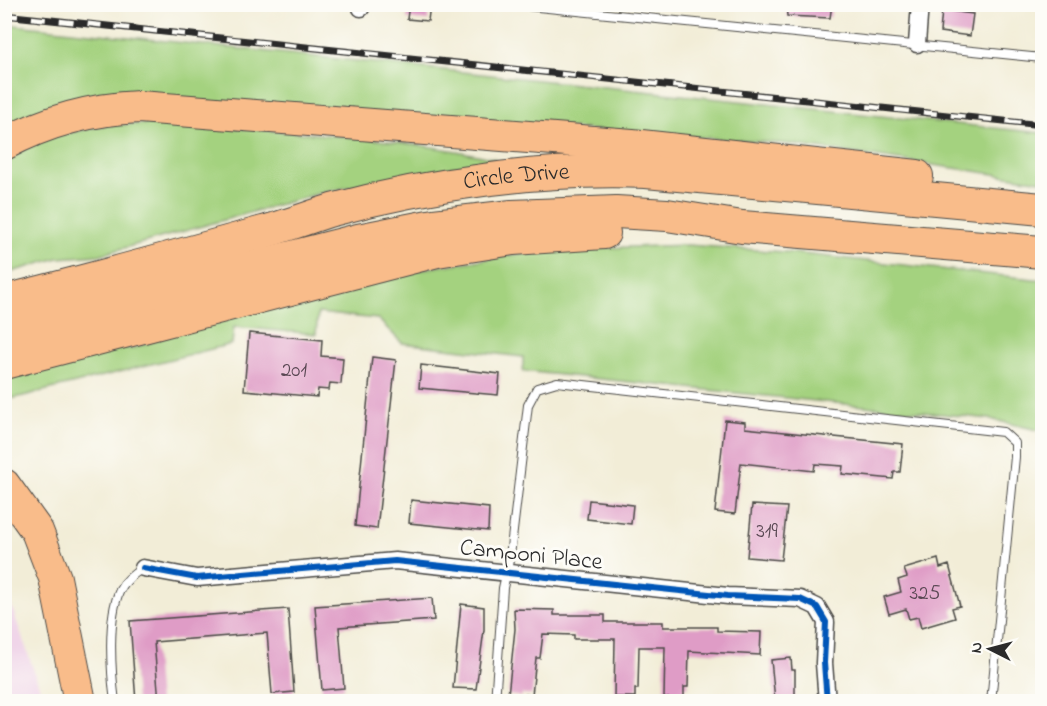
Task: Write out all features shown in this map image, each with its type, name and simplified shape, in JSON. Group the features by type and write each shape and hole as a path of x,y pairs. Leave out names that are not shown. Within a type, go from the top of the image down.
{"highway":[{"path":"4,144 56,120 108,108 140,107 632,146 860,168 1042,193"},
{"name":"Circle Drive","path":"4,301 272,230 333,210 506,177 611,171 666,174 1042,209"},
{"path":"666,174 891,211 1042,228"},
{"name":"Circle Drive","path":"4,331 358,240 485,218 616,212 667,215 742,227 1042,252"},
{"path":"4,363 437,251 513,239 590,233 705,233 742,227"},
{"path":"4,485 37,531 55,578 81,702"}],"street":[{"path":"917,44 920,4"},
{"name":"Camponi Place","path":"143,568 197,578 395,561 809,602 817,607 826,622 824,663 826,702"}],"lane":[{"path":"508,4 1042,58"},
{"path":"495,702 506,572 510,556 528,405 537,387 556,382 994,429 1003,432 1015,443 1015,457 991,702"},
{"path":"115,702 112,637 116,600 125,582 143,568"}],"shaded area":[{"path":"4,585 24,642 44,701 5,701"}],"green space":[{"path":"5,24 1042,133 1042,181 790,144 106,95 46,108 5,127"},
{"path":"168,123 374,139 496,159 324,192 99,255 58,258 5,274 4,158 53,136 108,125"},
{"path":"688,245 784,252 1042,280 1042,431 990,419 523,371 523,357 402,343 378,319 318,313 316,334 234,327 232,344 15,398 5,398 5,378 120,347 131,349 204,323 410,271 545,250"}],"building":[{"path":"409,4 430,4 428,21 407,19"},
{"path":"786,4 832,4 830,18 787,16"},
{"path":"942,10 973,14 970,36 940,32"},
{"path":"249,333 322,340 321,356 343,358 341,384 330,383 329,390 318,389 317,397 244,390"},
{"path":"372,357 396,360 377,529 355,526"},
{"path":"421,365 500,374 498,395 419,388"},
{"path":"725,420 745,422 745,428 903,444 900,472 894,472 893,479 842,474 843,466 815,464 814,471 741,463 735,514 715,512"},
{"path":"411,500 489,508 488,531 409,523"},
{"path":"589,500 633,505 631,524 587,519"},
{"path":"752,505 787,507 781,560 747,557"},
{"path":"938,559 940,568 949,565 960,606 952,608 955,618 921,628 918,617 909,619 906,609 889,614 884,597 901,592 898,580 907,577 904,569"},
{"path":"432,598 434,620 339,627 344,688 322,690 315,606"},
{"path":"461,604 484,607 484,630 476,689 453,688"},
{"path":"288,609 294,692 272,694 267,633 154,642 159,702 136,702 130,621"},
{"path":"514,609 554,610 554,615 605,615 605,622 663,622 663,627 717,627 717,631 761,632 760,655 689,651 688,687 684,687 684,698 664,698 665,647 639,647 638,689 635,689 635,697 614,697 615,639 574,639 574,635 543,634 540,658 536,658 532,695 522,694 522,697 508,695 515,629"},
{"path":"791,658 792,670 795,670 795,698 775,700 771,660"}],"railway":[{"path":"4,15 1042,125"}],"cycle path":[{"path":"143,568 197,578 395,561 728,596 800,599 817,607 826,622 824,663 827,702"}]}
